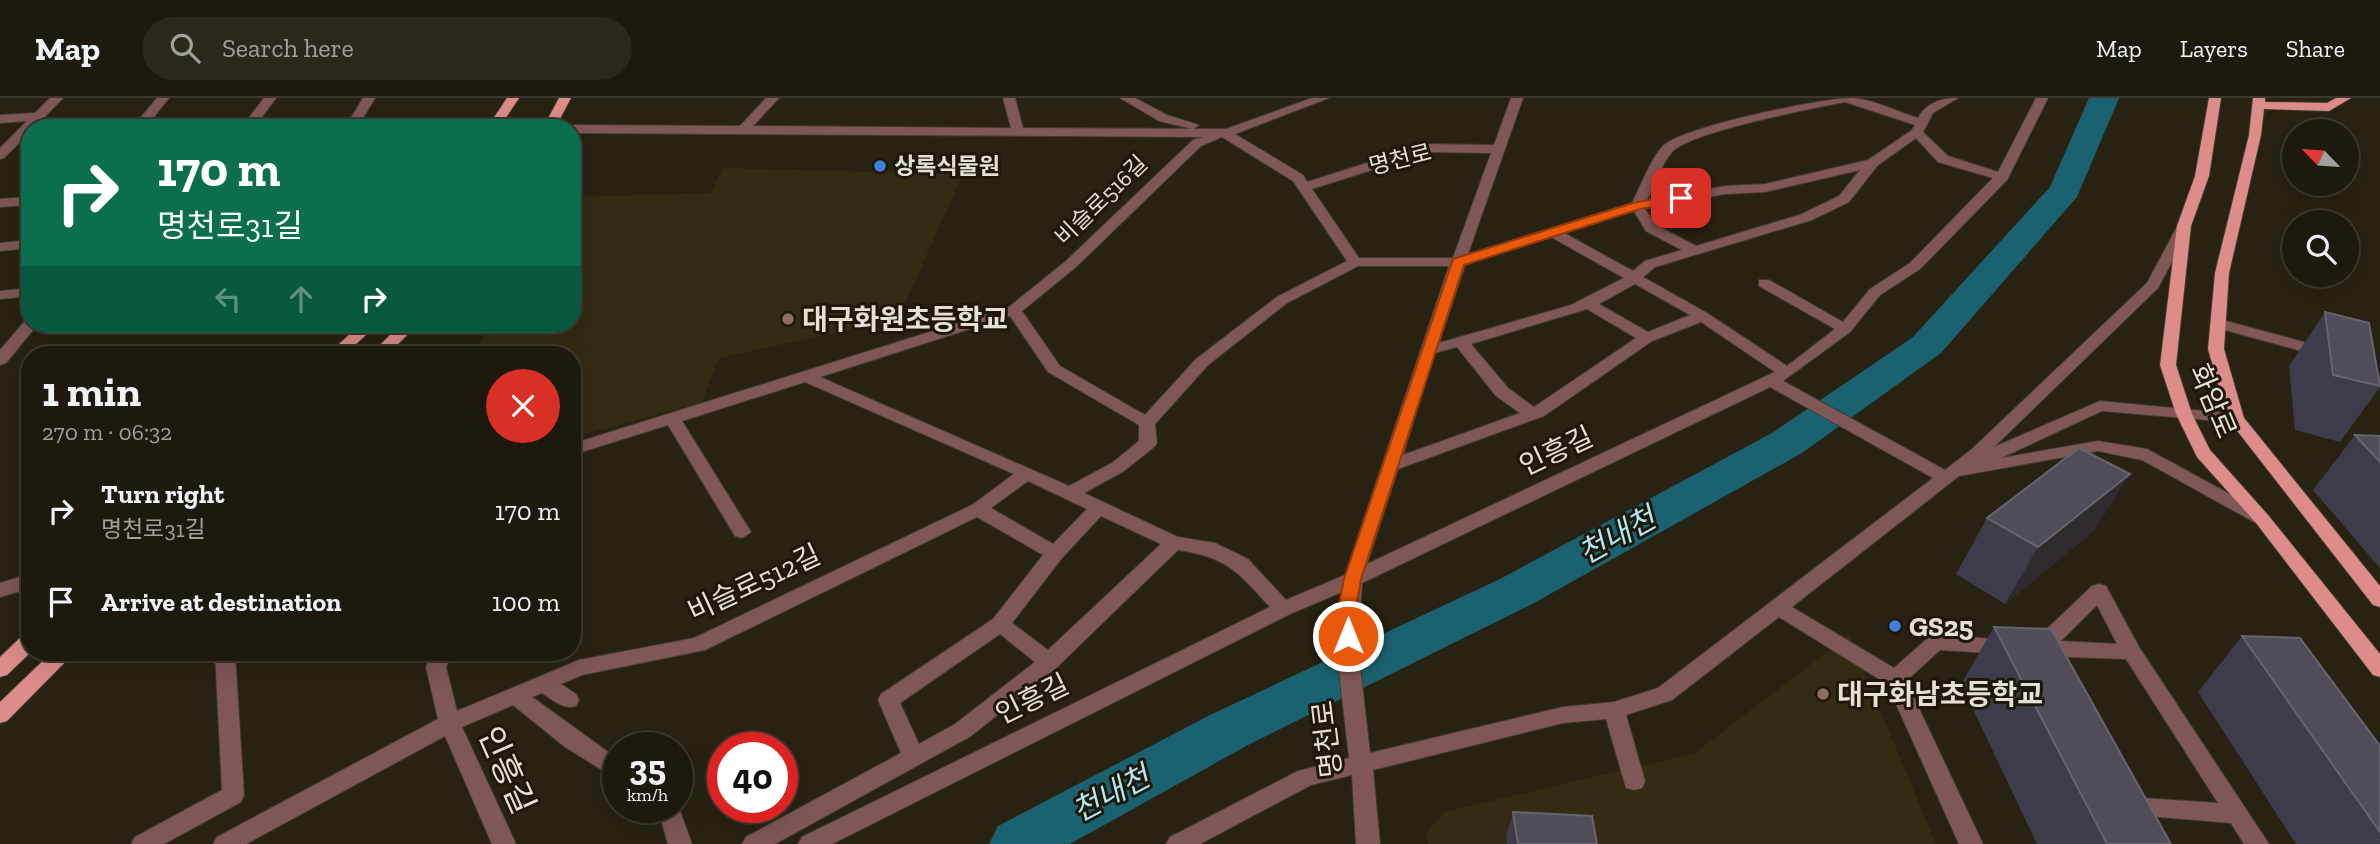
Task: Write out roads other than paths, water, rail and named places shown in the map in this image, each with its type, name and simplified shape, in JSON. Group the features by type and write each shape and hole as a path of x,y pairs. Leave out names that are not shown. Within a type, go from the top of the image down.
{"main road":[{"path":"499,119 513,98"},
{"path":"554,119 565,98"},
{"name":"화암로","path":"2216,98 2202,176 2184,226 2168,365 2184,414 2203,453 2262,519 2380,669"},
{"path":"2258,102 2329,107 2345,98"},
{"name":"화암로","path":"2258,102 2255,135 2222,273 2216,349 2236,419 2380,600"},
{"path":"345,346 360,333"},
{"path":"387,346 401,333"},
{"path":"0,669 21,649"},
{"path":"0,715 56,661"}],"street":[{"path":"37,119 57,98"},
{"path":"146,119 163,98"},
{"path":"254,119 270,98"},
{"path":"356,119 369,98"},
{"path":"745,128 773,98"},
{"path":"1009,98 1017,131"},
{"path":"1126,98 1163,118 1227,133 1298,178 1355,262"},
{"name":"비슬로516길","path":"581,447 1014,310 1071,264 1197,143 1324,98"},
{"name":"명천로","path":"1367,844 1361,765 1352,718 1347,609 1353,579 1458,262 1517,98"},
{"path":"1429,350 1573,310 1637,278 1650,264 1807,217 1844,200 1872,163 1919,127 1928,111 1952,98"},
{"name":"인흥길","path":"810,844 1283,608 1353,579 1787,373 1845,329 1875,292 1914,266 2002,177 2042,98"},
{"path":"1637,206 1668,148 1705,132 1792,108 1849,99 1919,127 1943,159 2002,177"},
{"path":"0,119 40,116"},
{"path":"581,129 1227,133"},
{"path":"0,155 21,135"},
{"name":"명천로","path":"1304,187 1427,148 1499,149"},
{"path":"1067,494 1118,467 1148,443 1147,424 1202,362 1272,308 1355,262 1458,262 1637,206 1725,190 1765,188 1872,163"},
{"path":"0,203 21,202"},
{"path":"1637,206 1651,228 1695,251"},
{"path":"1178,844 1306,777 1563,715 1614,710 1665,694 1978,453 2153,285 2184,226"},
{"path":"1553,233 1702,316 1787,373"},
{"path":"0,247 21,245"},
{"path":"1764,283 1845,329"},
{"path":"0,295 21,293"},
{"path":"1587,303 1647,338"},
{"path":"1014,310 1054,369 1147,424"},
{"path":"1392,465 1532,414 1647,338 1702,316"},
{"name":"화암로","path":"2219,324 2345,358"},
{"path":"1,356 22,333"},
{"path":"1460,341 1502,392 1532,414"},
{"path":"806,376 1027,473 1174,543 1208,548 1241,564 1283,608"},
{"path":"1770,381 1950,475 2098,446 2147,455 2262,519"},
{"path":"1950,475 2100,406 2236,419"},
{"path":"672,418 743,532"},
{"name":"비슬로512길","path":"225,844 450,723 579,668 698,645 978,509 1027,473"},
{"path":"914,757 888,700 1000,624 1055,553 1100,507"},
{"path":"978,509 1055,553"},
{"name":"인흥길","path":"754,844 942,743 1049,662 1174,543"},
{"path":"0,590 21,584"},
{"path":"2041,648 2099,591 2132,652 2257,844"},
{"path":"1776,606 1895,679 1971,844"},
{"name":"인흥길","path":"1000,624 1049,662"},
{"path":"1895,679 1936,642 2132,652"},
{"path":"144,844 233,795 225,661"},
{"path":"439,661 436,667 450,723"},
{"path":"544,684 569,700"},
{"name":"인흥길","path":"517,696 602,760"},
{"path":"1614,710 1634,781"},
{"name":"인흥길","path":"450,723 504,844"},
{"path":"942,743 958,768"},
{"path":"2130,785 2156,832"},
{"path":"2142,808 2238,814"},
{"path":"673,823 680,844"}],"waterway":[{"name":"천내천","path":"1018,844 1229,730 1517,591 1787,443 1927,345 2065,190 2104,98"}],"place":[{"name":"상록식물원","path":"880,166"},
{"name":"대구화원초등학교","path":"788,319"},
{"name":"GS25","path":"1895,626"},
{"name":"대구화남초등학교","path":"1823,694"}]}
